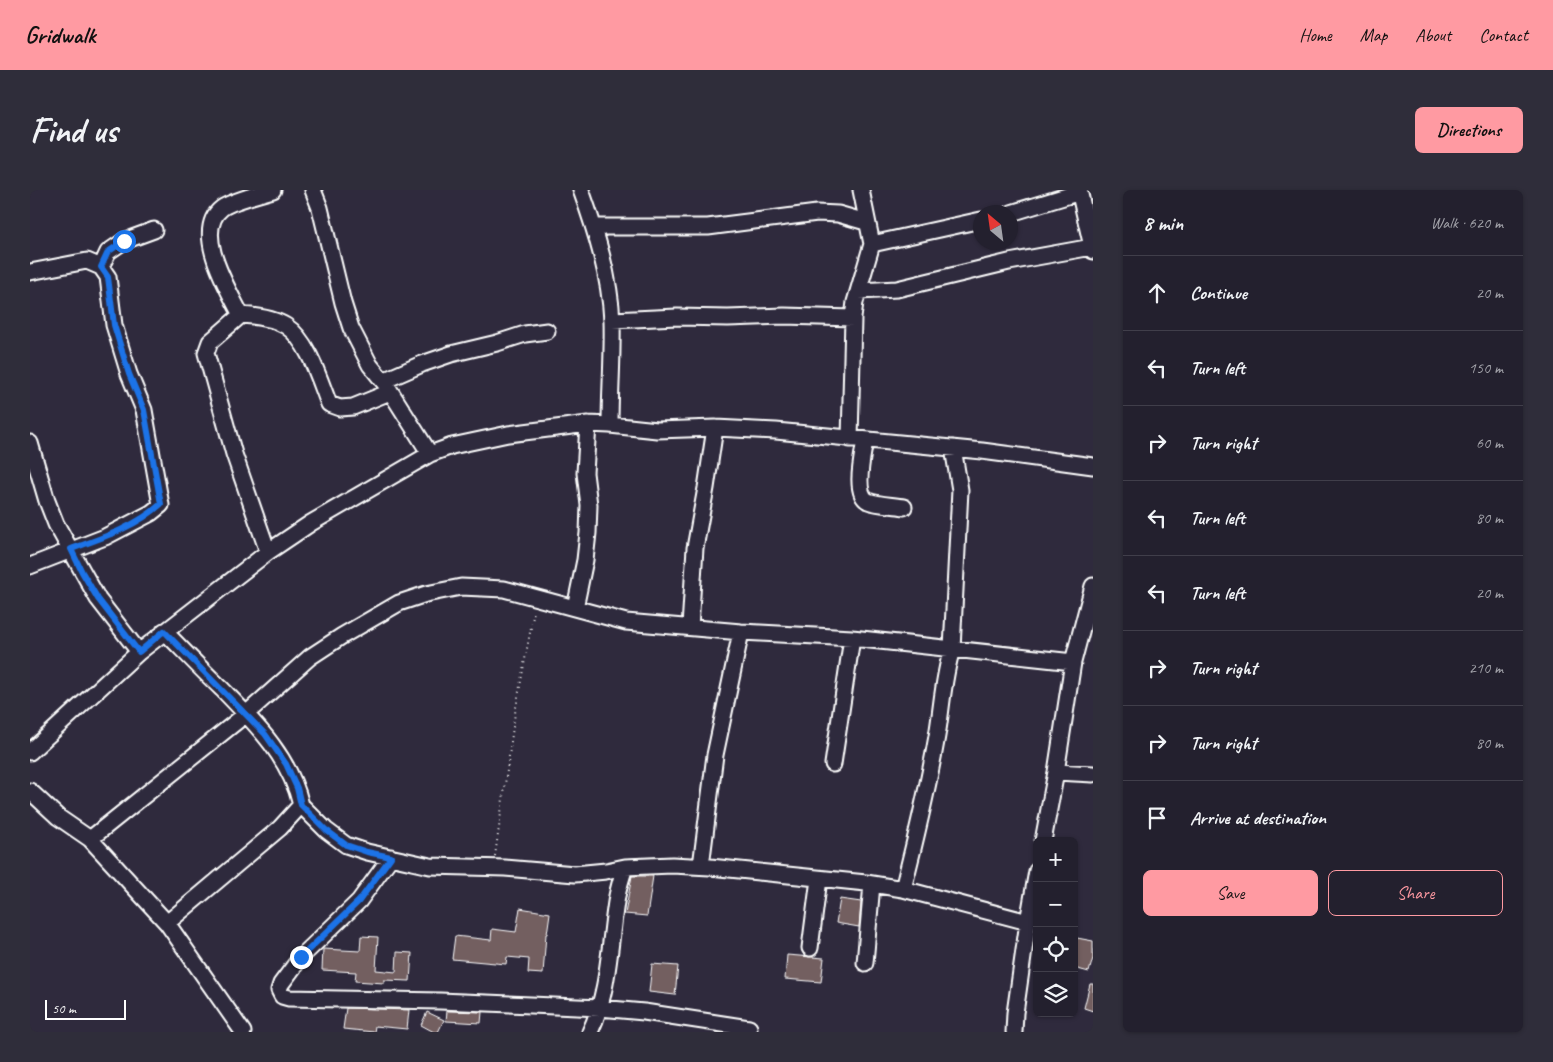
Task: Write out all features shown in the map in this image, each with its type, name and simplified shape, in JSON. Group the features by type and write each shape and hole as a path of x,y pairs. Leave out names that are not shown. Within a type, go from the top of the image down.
{"street":[{"path":"241,314 220,271 212,249 210,236 212,220 222,208 273,190"},
{"path":"313,190 320,208 351,328 370,365 386,386 430,454"},
{"path":"581,190 595,227 604,261 612,320 610,425"},
{"path":"861,190 872,244 855,302 853,318 859,485 862,495 870,502 904,507"},
{"path":"859,290 897,289 1009,262 1093,249 1079,191 1018,210"},
{"path":"595,227 708,227 817,213 838,214 866,222"},
{"path":"872,244 973,222"},
{"path":"101,267 108,252 124,241 154,230"},
{"path":"30,272 87,262 101,267 108,277 114,325 129,374 144,410 161,504 151,513 105,537 30,566"},
{"path":"241,314 264,318 286,326 299,337 329,404 340,408 353,407 422,364 525,334 547,331"},
{"path":"241,314 210,342 206,353 234,454 268,552"},
{"path":"612,320 784,316 853,318"},
{"path":"575,608 585,560 588,533 585,473 588,424"},
{"path":"30,752 139,652 268,552 311,523 430,454 452,446 508,434 588,424 657,430 715,428 776,431 952,448 1093,466"},
{"path":"690,627 695,548 715,428"},
{"path":"30,443 47,501 56,524 98,599 139,652"},
{"path":"903,889 924,809 945,673 952,649 960,490 952,448"},
{"path":"90,839 246,714 310,657 399,603 426,594 461,587 504,589 626,622 741,632 852,638 1073,662"},
{"path":"1044,837 1073,662 1088,624 1092,592"},
{"path":"164,631 265,734 286,764 297,788 301,805 326,830 346,845 367,852 430,866 494,868 575,874 606,872 625,866 701,866 872,884 903,889 1028,922"},
{"path":"701,866 715,755 741,632"},
{"path":"833,764 852,638"},
{"path":"1056,772 1093,774"},
{"path":"30,791 58,817 90,839 166,923 243,1032"},
{"path":"166,923 280,828 301,805"},
{"path":"391,857 359,901 301,957 281,984 279,990 282,996 289,998 440,1001 600,1008 644,1012 749,1028"},
{"path":"590,1032 600,1008 617,894 625,866"},
{"path":"810,948 818,879"},
{"path":"1014,1032 1015,1013 1035,882"},
{"path":"865,963 872,884"}],"path":[{"path":"494,868 515,713 536,598"}],"building":[{"path":"632,876 653,876 647,916 625,914"},
{"path":"840,899 861,902 859,927 836,923"},
{"path":"520,908 550,913 546,934 543,974 528,973 529,959 507,957 506,964 452,959 455,936 491,940 492,929 516,932"},
{"path":"361,936 378,937 376,970 396,972 397,952 412,953 410,981 384,980 384,983 355,981 356,972 322,970 323,949 360,951"},
{"path":"1078,938 1093,941 1093,958 1089,972 1078,969"},
{"path":"787,955 824,958 821,982 785,979"},
{"path":"652,964 678,966 675,995 649,992"},
{"path":"1090,984 1093,984 1093,1011 1084,1008"},
{"path":"346,1008 409,1010 407,1029 375,1026 374,1032 343,1029"},
{"path":"447,1011 482,1012 481,1023 446,1021"},
{"path":"427,1012 444,1020 438,1032 434,1032 421,1025"}],"route":[{"path":"124,241 108,252 101,267 108,277 114,325 129,374 144,410 161,504 151,513 105,537 71,549 98,599 139,652 164,631 265,734 286,764 297,788 301,805 326,830 346,845 391,857 359,901 301,957"}]}
